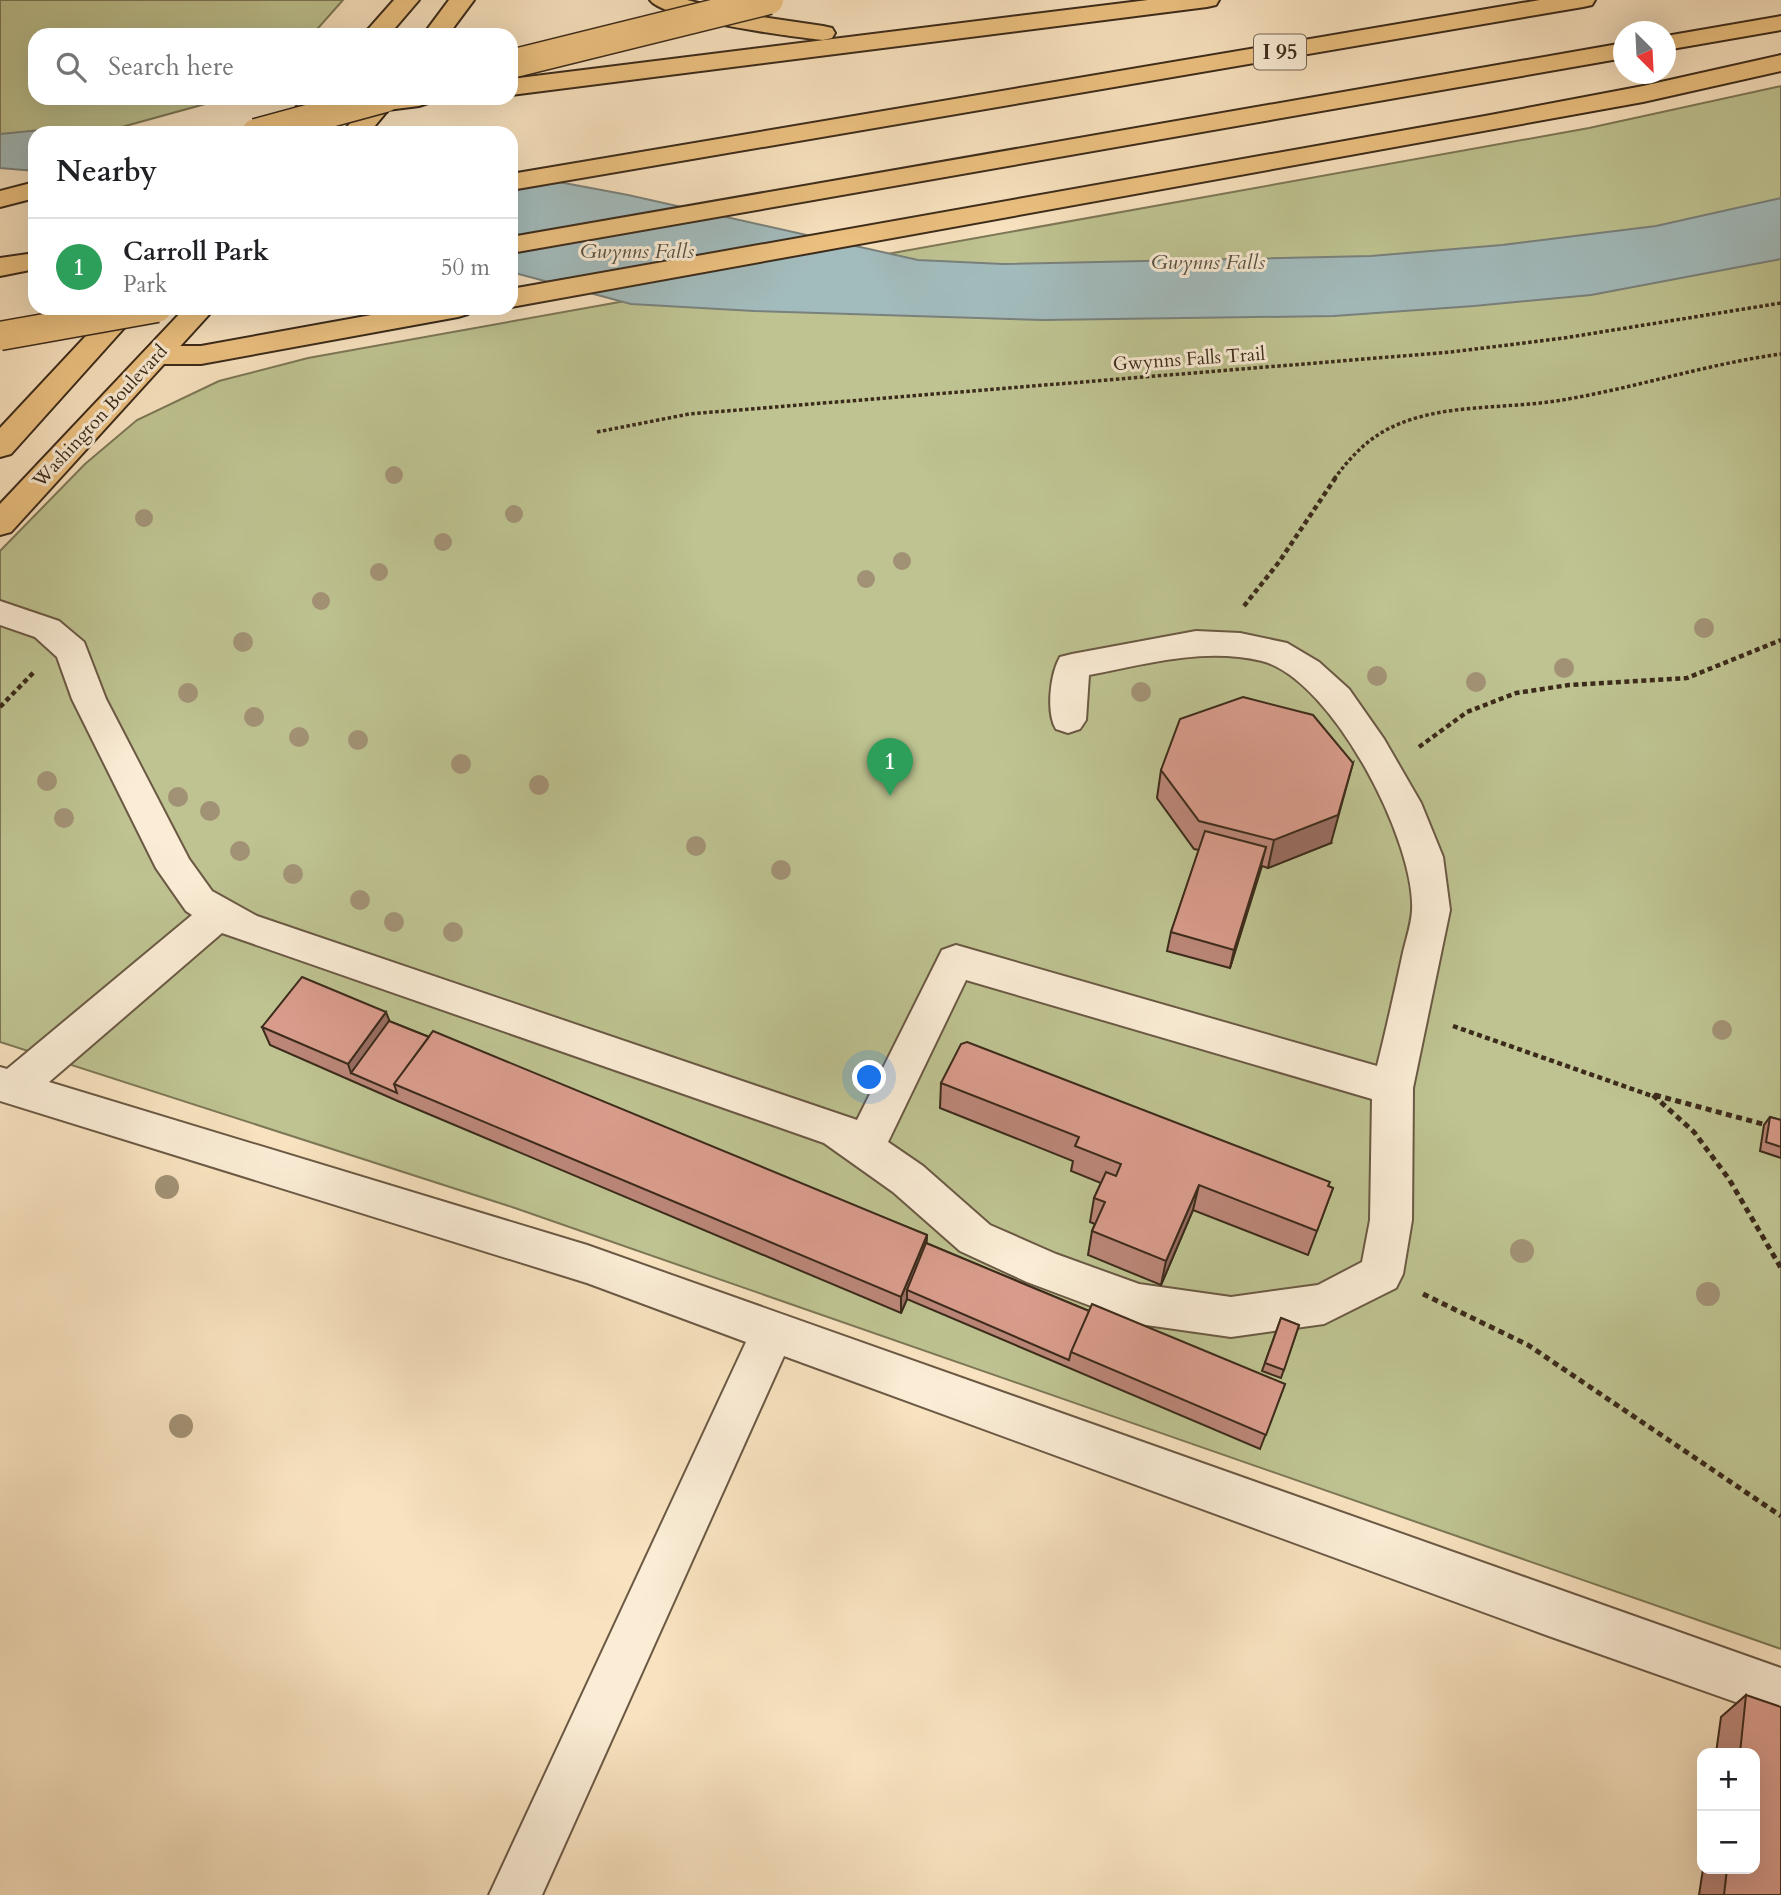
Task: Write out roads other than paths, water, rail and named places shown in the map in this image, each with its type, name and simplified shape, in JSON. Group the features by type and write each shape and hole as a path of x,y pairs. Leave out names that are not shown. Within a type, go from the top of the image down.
{"main road":[{"path":"381,28 407,0"},
{"path":"441,28 463,0"},
{"path":"662,0 699,13 775,28 843,35 947,32"},
{"path":"518,62 769,0"},
{"path":"518,86 1207,0"},
{"name":"I 95","path":"518,180 1583,0"},
{"path":"1676,41 1781,23"},
{"path":"518,244 1613,52"},
{"path":"518,297 1564,110 1781,63"},
{"path":"292,126 393,105"},
{"path":"301,117 374,110"},
{"path":"0,199 28,192"},
{"path":"0,267 28,262"},
{"path":"0,336 118,315"},
{"path":"0,447 122,315"},
{"name":"Washington Boulevard","path":"0,524 195,315"},
{"path":"94,347 158,355 201,355 419,315"}],"lane":[{"path":"0,613 47,629 72,651 89,699 175,868 199,901 243,927 838,1130 908,1179 975,1238 1042,1268 1139,1304 1231,1317 1324,1304 1381,1274 1391,1220 1393,1088 1431,910 1424,858 1403,803 1337,698 1307,671 1275,652 1240,645 1196,643 1072,666 1068,720"},
{"path":"6,1086 220,913"},
{"path":"864,1149 956,961 1393,1088"},
{"path":"6,1086 587,1264 1546,1611 1781,1693"},
{"path":"515,1895 773,1331"}],"water":[{"path":"28,131 28,170 0,168 0,134"},
{"name":"Gwynns Falls","path":"518,174 628,195 918,260 1003,264 1371,256 1502,245 1656,226 1781,198 1781,259 1591,295 1474,306 1334,316 1044,320 754,311 631,304 518,274"}],"place":[{"name":"Carroll Park","path":"890,796"}]}
